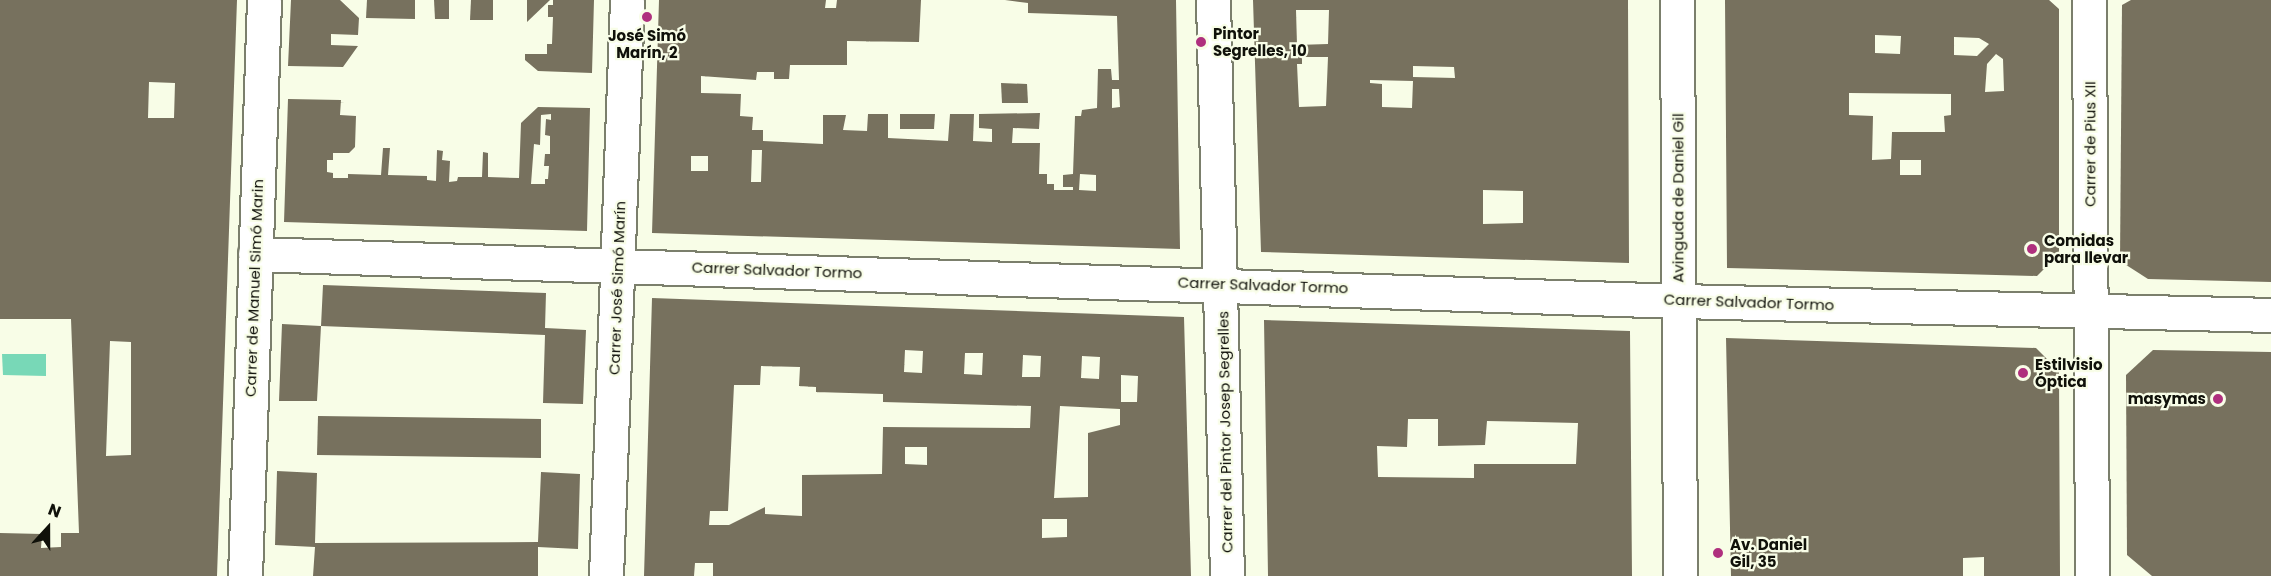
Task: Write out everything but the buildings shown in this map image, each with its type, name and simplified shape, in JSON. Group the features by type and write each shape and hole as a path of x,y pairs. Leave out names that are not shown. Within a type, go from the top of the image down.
{"street":[{"name":"Carrer de Manuel Simó Marin","path":"245,576 264,0"},
{"name":"Carrer José Simó Marín","path":"606,576 627,0"},
{"name":"Carrer del Pintor Josep Segrelles","path":"1213,0 1223,283 1227,576"},
{"name":"Avinguda de Daniel Gil","path":"1677,0 1680,576"},
{"name":"Carrer de Pius XII","path":"2089,0 2092,576"},
{"name":"Carrer Salvador Tormo","path":"255,254 1223,283 1679,300 2271,315"}],"shaded area":[{"path":"2,354 46,354 46,376 3,375"}],"place":[{"name":"José Simó Marín, 2","path":"647,17"},
{"name":"Pintor Segrelles, 10","path":"1201,42"},
{"name":"Comidas para llevar","path":"2032,249"},
{"name":"Estilvisio Óptica","path":"2023,373"},
{"name":"masymas","path":"2218,399"},
{"name":"Av. Daniel Gil, 35","path":"1718,553"}]}
